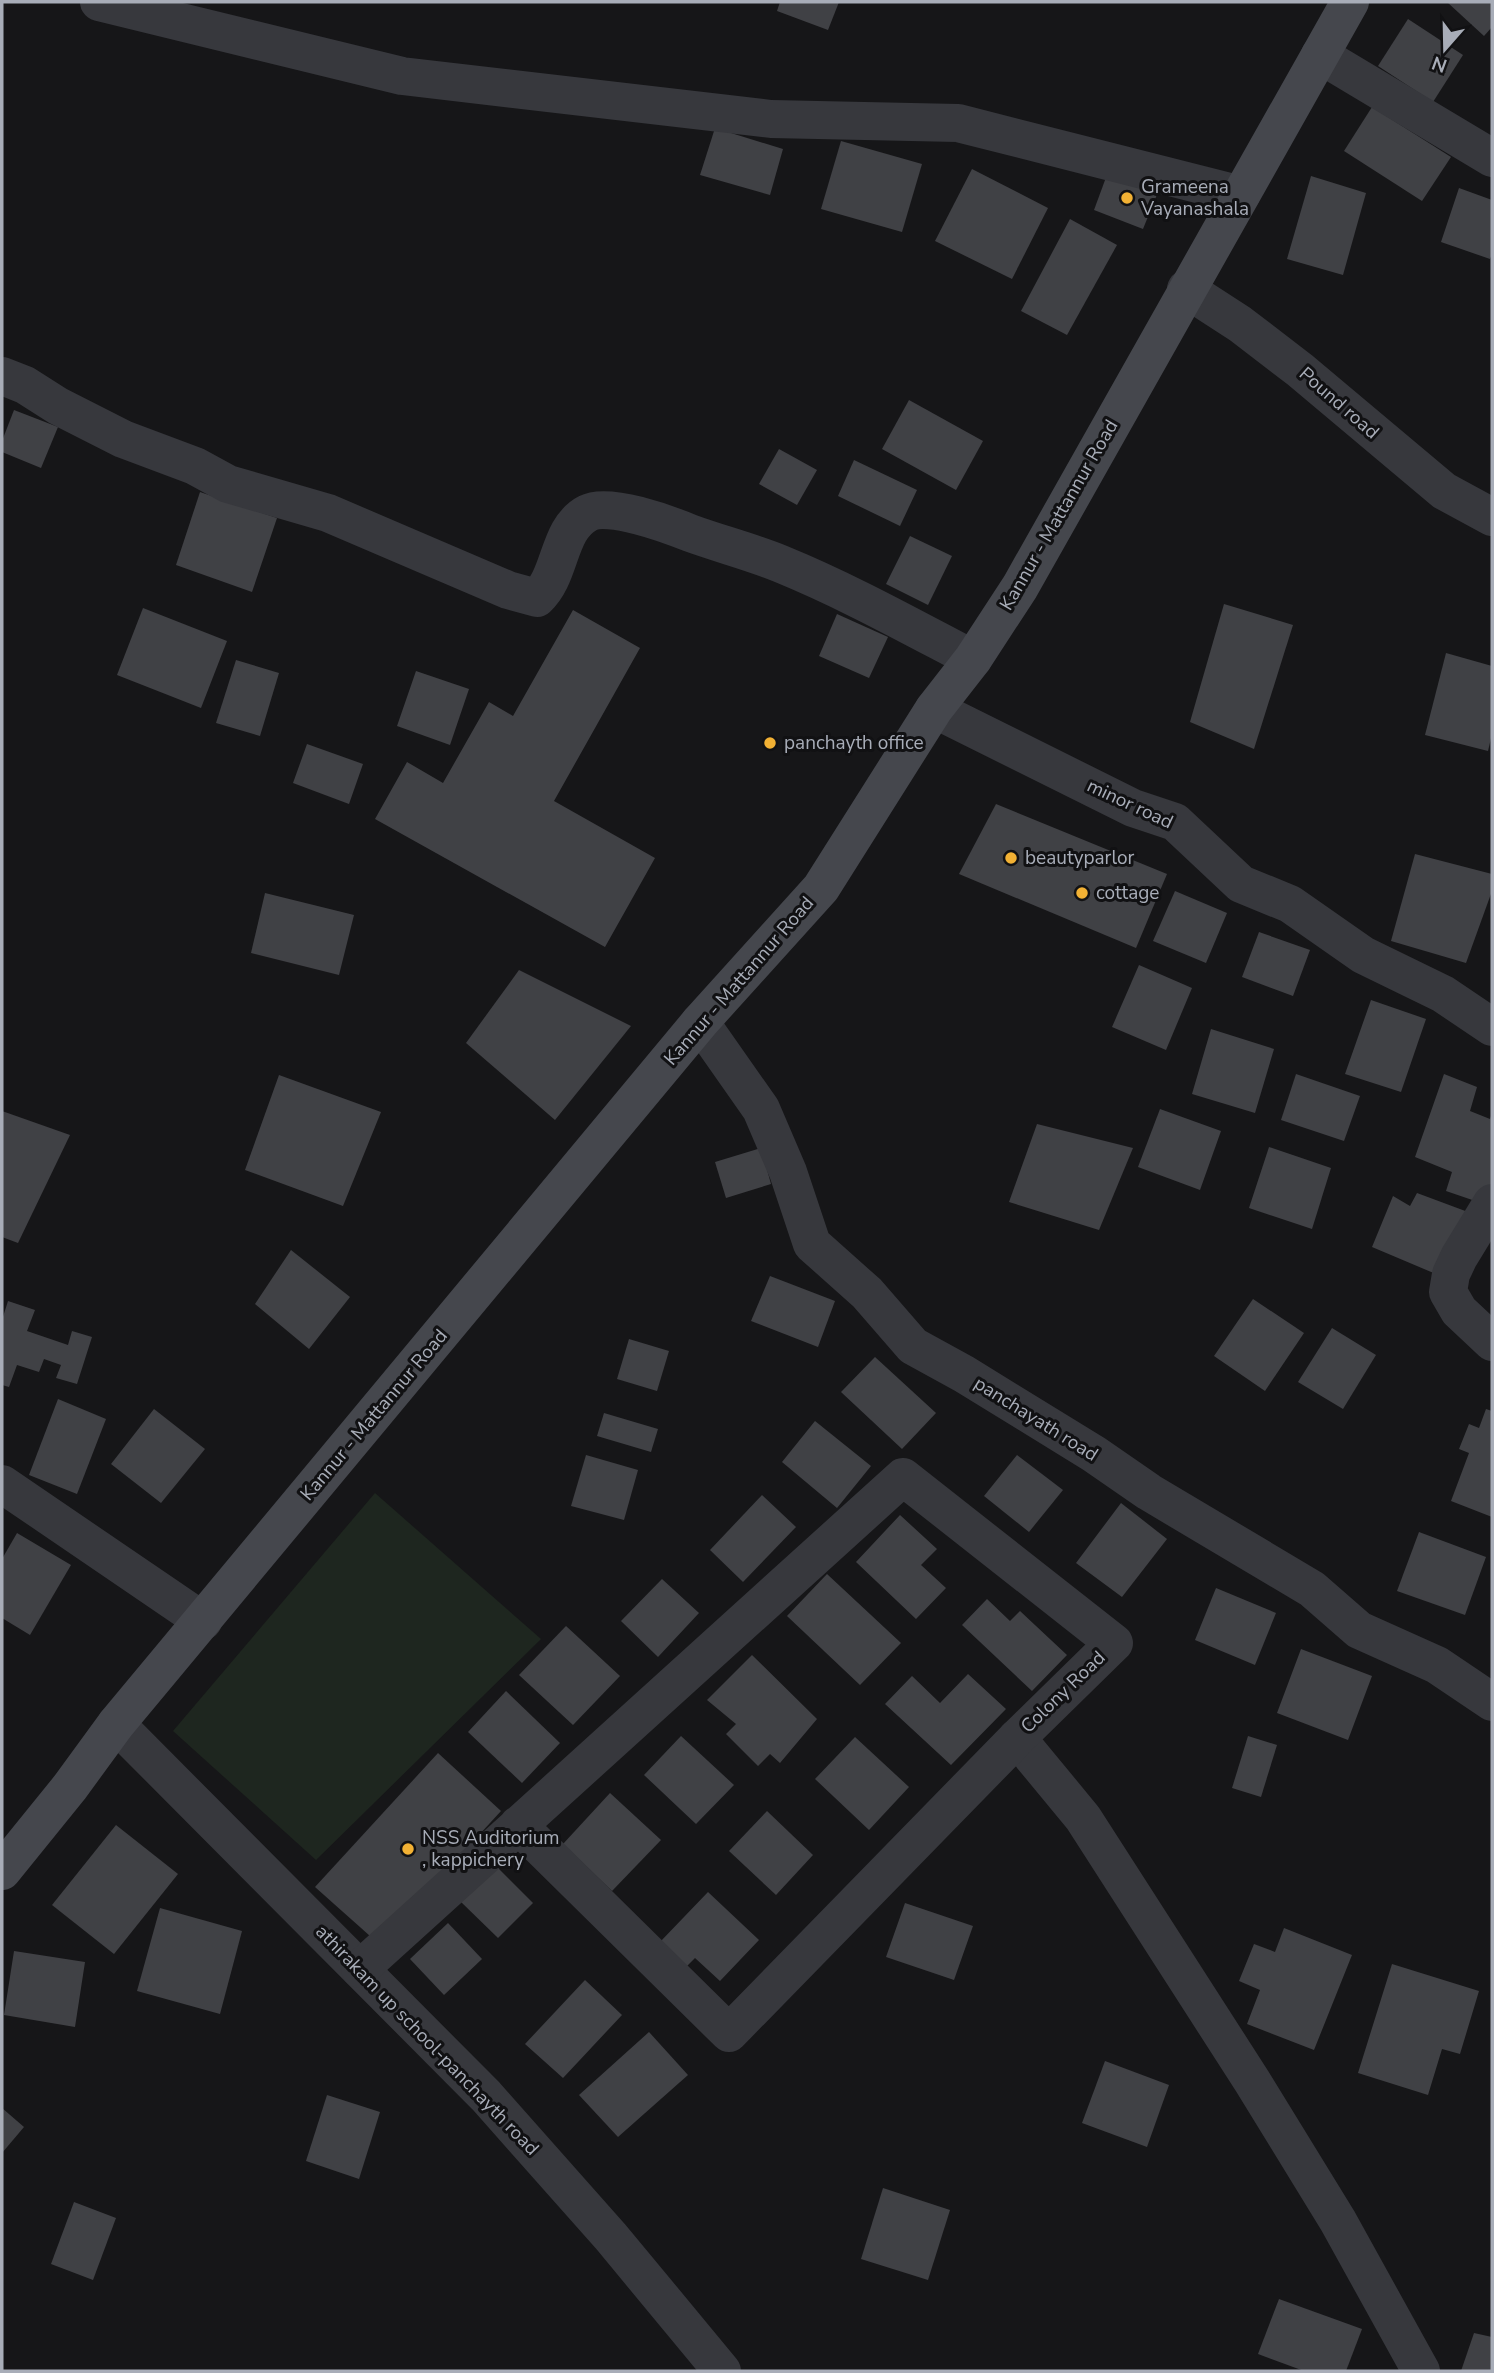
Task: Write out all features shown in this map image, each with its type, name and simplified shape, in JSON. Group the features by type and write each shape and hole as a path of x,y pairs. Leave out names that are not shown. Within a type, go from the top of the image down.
{"main road":[{"name":"Kannur - Mattannur Road","path":"2,1871 70,1787 116,1724 700,1022 821,888 934,709 973,659 1020,587 1350,2"}],"street":[{"path":"99,2 402,76 771,119 958,123 1241,195"},
{"path":"1320,55 1492,158"},
{"name":"Pound road","path":"1186,289 1240,324 1300,370 1444,491 1492,517"},
{"path":"2,376 25,385 123,439 195,466 228,484 338,517 508,590 537,598 549,583 574,522 590,511 602,509 642,515 781,564 884,612 973,659"},
{"name":"minor road","path":"934,709 1133,808 1175,822 1241,884 1290,904 1363,955 1443,994 1492,1027"},
{"name":"panchayath road","path":"700,1022 761,1109 788,1172 812,1244 867,1293 913,1346 964,1374 1094,1454 1149,1492 1312,1588 1359,1630 1437,1665 1492,1702"},
{"path":"1492,1203 1459,1257 1451,1274 1448,1292 1459,1311 1492,1342"},
{"name":"Colony Road","path":"360,1969 518,1825 903,1477 1114,1643 1017,1738 729,2033 518,1825"},
{"path":"2,1484 203,1621"},
{"name":"athirakam up school-panchayth road","path":"116,1724 486,2096 611,2237 722,2371"},
{"path":"1017,1738 1083,1818 1245,2070 1338,2221 1421,2371"}],"shaded area":[{"path":"375,1493 541,1639 316,1860 173,1731"}],"building":[{"path":"780,2 839,2 828,30 777,11"},
{"path":"1447,2 1492,2 1492,27 1484,36"},
{"path":"1408,19 1463,55 1433,102 1378,66"},
{"path":"1372,107 1451,157 1422,201 1344,151"},
{"path":"715,128 783,149 770,195 700,175"},
{"path":"841,141 922,164 902,232 821,209"},
{"path":"972,169 1048,208 1012,279 935,241"},
{"path":"1108,172 1158,192 1143,229 1094,210"},
{"path":"1311,176 1366,193 1343,275 1287,259"},
{"path":"1459,188 1492,200 1490,259 1441,242"},
{"path":"1070,219 1117,245 1067,335 1021,311"},
{"path":"909,400 983,441 956,490 882,449"},
{"path":"14,410 58,427 41,468 2,452 2,441"},
{"path":"779,449 817,470 797,505 759,484"},
{"path":"854,460 917,490 900,526 838,496"},
{"path":"200,492 277,518 252,592 176,565"},
{"path":"910,536 952,556 928,605 886,584"},
{"path":"1224,604 1293,625 1254,749 1190,722"},
{"path":"143,608 227,641 201,708 117,675"},
{"path":"573,610 640,648 554,801 655,858 605,947 375,819 407,762 443,783 489,702 513,716"},
{"path":"837,614 888,637 869,678 819,656"},
{"path":"1446,653 1492,666 1492,734 1488,751 1425,735"},
{"path":"236,660 279,673 260,736 216,723"},
{"path":"416,671 469,689 450,745 397,726"},
{"path":"307,744 363,764 349,804 293,783"},
{"name":"cottage","path":"996,804 1167,874 1136,948 959,874"},
{"path":"1415,854 1492,874 1492,891 1466,963 1391,941"},
{"path":"1175,891 1227,913 1206,963 1153,941"},
{"path":"265,893 354,915 339,975 251,953"},
{"path":"1259,932 1310,950 1293,996 1242,977"},
{"path":"1139,965 1192,988 1166,1050 1112,1027"},
{"path":"519,970 631,1026 555,1120 466,1043"},
{"path":"1371,1000 1426,1019 1401,1092 1345,1074"},
{"path":"1211,1029 1274,1049 1255,1113 1192,1094"},
{"path":"1296,1074 1360,1096 1344,1141 1281,1120"},
{"path":"1444,1074 1477,1087 1470,1111 1490,1119 1492,1113 1492,1185 1484,1204 1446,1191 1452,1172 1415,1157"},
{"path":"279,1075 381,1112 343,1206 245,1170"},
{"path":"1160,1109 1221,1131 1200,1190 1138,1167"},
{"path":"2,1111 70,1135 18,1243 2,1237"},
{"path":"1037,1124 1133,1148 1099,1230 1009,1202"},
{"path":"1269,1147 1331,1168 1312,1229 1249,1208"},
{"path":"761,1148 771,1184 726,1198 715,1162"},
{"path":"1417,1193 1468,1212 1443,1277 1372,1247 1393,1196 1410,1206"},
{"path":"291,1250 350,1297 309,1349 255,1304"},
{"path":"770,1276 835,1301 818,1347 751,1321"},
{"path":"1253,1299 1304,1333 1265,1391 1214,1356"},
{"path":"8,1301 35,1310 27,1331 68,1345 72,1331 92,1337 77,1384 56,1378 61,1365 44,1359 39,1372 17,1365 9,1387 2,1385 2,1320"},
{"path":"1332,1328 1376,1355 1343,1409 1298,1382"},
{"path":"629,1339 669,1351 657,1391 617,1379"},
{"path":"875,1357 936,1413 902,1449 841,1392"},
{"path":"58,1399 106,1419 77,1494 29,1475"},
{"path":"154,1409 205,1449 161,1503 111,1464"},
{"path":"1486,1409 1492,1411 1492,1517 1451,1501 1469,1453 1459,1449 1469,1424 1479,1428"},
{"path":"604,1413 658,1429 651,1452 597,1436"},
{"path":"815,1421 871,1466 837,1508 782,1462"},
{"path":"586,1455 638,1470 624,1520 571,1506"},
{"path":"1017,1455 1063,1490 1029,1532 984,1496"},
{"path":"762,1495 796,1527 743,1582 710,1550"},
{"path":"1121,1503 1167,1539 1122,1597 1076,1563"},
{"path":"900,1515 937,1549 921,1565 946,1588 916,1619 856,1562"},
{"path":"1419,1532 1486,1557 1465,1615 1397,1591"},
{"path":"17,1533 71,1565 30,1635 2,1618 2,1559"},
{"path":"827,1574 901,1643 860,1685 787,1616"},
{"path":"662,1579 699,1613 658,1657 621,1621"},
{"path":"1216,1588 1276,1613 1255,1665 1195,1640"},
{"path":"987,1599 1010,1621 1020,1611 1067,1655 1032,1691 962,1625"},
{"path":"566,1626 620,1676 573,1725 519,1675"},
{"path":"1301,1649 1372,1676 1348,1740 1277,1713"},
{"path":"752,1655 817,1719 780,1763 770,1754 758,1766 726,1734 736,1724 707,1700"},
{"path":"968,1674 1006,1709 951,1765 885,1704 912,1676 940,1703"},
{"path":"506,1691 560,1743 522,1783 468,1732"},
{"path":"681,1736 734,1785 696,1824 644,1775"},
{"path":"1248,1736 1277,1745 1261,1797 1232,1788"},
{"path":"855,1737 909,1787 869,1830 815,1779"},
{"name":"NSS Auditorium , kappichery","path":"438,1753 501,1811 379,1944 315,1887"},
{"path":"610,1793 661,1840 612,1891 563,1844"},
{"path":"767,1811 813,1855 776,1895 729,1851"},
{"path":"116,1825 178,1874 114,1954 52,1905"},
{"path":"496,1866 533,1903 498,1938 460,1901"},
{"path":"708,1892 759,1940 720,1981 695,1958 686,1967 660,1942"},
{"path":"905,1903 973,1926 954,1980 886,1957"},
{"path":"160,1908 242,1931 220,2014 137,1991"},
{"path":"448,1923 482,1959 444,1995 410,1959"},
{"path":"1284,1928 1352,1955 1314,2050 1247,2024 1260,1990 1239,1981 1254,1944 1275,1952"},
{"path":"14,1951 85,1962 75,2027 4,2015"},
{"path":"1392,1964 1479,1991 1460,2054 1442,2049 1428,2095 1358,2073"},
{"path":"585,1980 622,2015 563,2078 525,2044"},
{"path":"649,2032 688,2075 618,2137 579,2095"},
{"path":"1105,2061 1169,2085 1147,2147 1082,2123"},
{"path":"327,2095 380,2112 359,2179 306,2161"},
{"path":"2,2108 24,2127 2,2153"},
{"path":"883,2188 950,2210 928,2280 861,2259"},
{"path":"74,2202 116,2218 93,2280 51,2264"},
{"path":"1279,2299 1362,2329 1346,2371 1304,2371 1258,2354"},
{"path":"1474,2333 1492,2337 1492,2371 1461,2371"}],"place":[{"name":"Grameena Vayanashala","path":"1127,198"},
{"name":"panchayth office","path":"770,743"},
{"name":"beautyparlor","path":"1011,858"},
{"name":"cottage","path":"1082,893"},
{"name":"NSS Auditorium , kappichery","path":"408,1849"}]}
